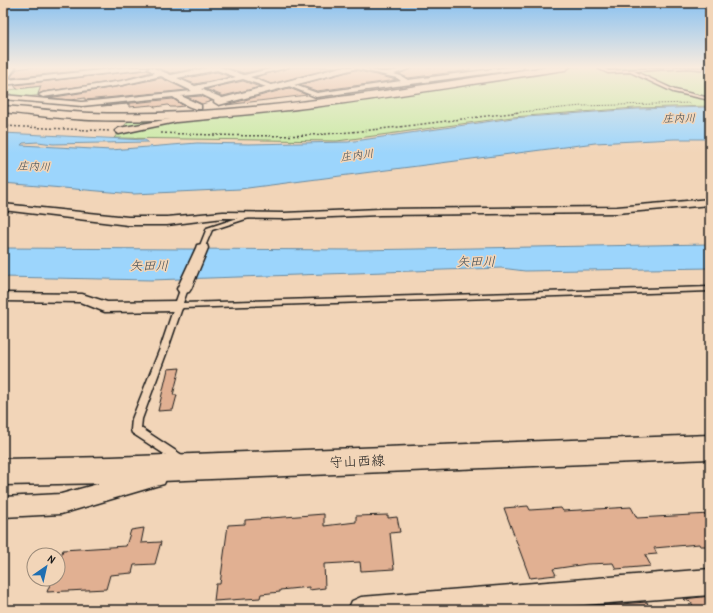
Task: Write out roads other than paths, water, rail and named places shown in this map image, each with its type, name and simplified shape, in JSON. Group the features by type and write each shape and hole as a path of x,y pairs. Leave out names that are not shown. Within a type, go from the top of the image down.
{"main road":[{"path":"67,115 158,111 198,107 244,96"},
{"path":"3,109 67,115 131,117 280,107 360,96"},
{"name":"守山西線","path":"3,472 111,470 710,447"}],"street":[{"path":"20,99 71,96"},
{"path":"3,98 82,104 113,96"},
{"path":"171,96 176,96 198,107"},
{"path":"210,96 222,101"},
{"path":"119,131 176,120 239,114 280,107"},
{"path":"3,207 128,221 167,221 223,215 284,216 380,212 617,210 710,202"},
{"path":"184,289 202,248"},
{"path":"3,297 82,298 105,307 177,306"},
{"path":"3,507 61,504 191,466"},
{"path":"361,610 710,582"}],"lane":[{"path":"695,96 710,99"},
{"path":"202,248 209,229 253,215"},
{"path":"184,289 177,306 165,346 137,418 136,430 191,466"},
{"path":"177,306 710,289"}],"water":[{"name":"庄内川","path":"710,107 710,139 674,139 595,143 240,189 134,194 3,183 3,133 145,140 148,142 53,144 38,142 23,143 21,145 111,150 197,143 249,144 348,142 513,118 637,109"},
{"name":"矢田川","path":"710,244 710,268 525,271 501,268 151,280 3,277 3,248 358,250"}]}
